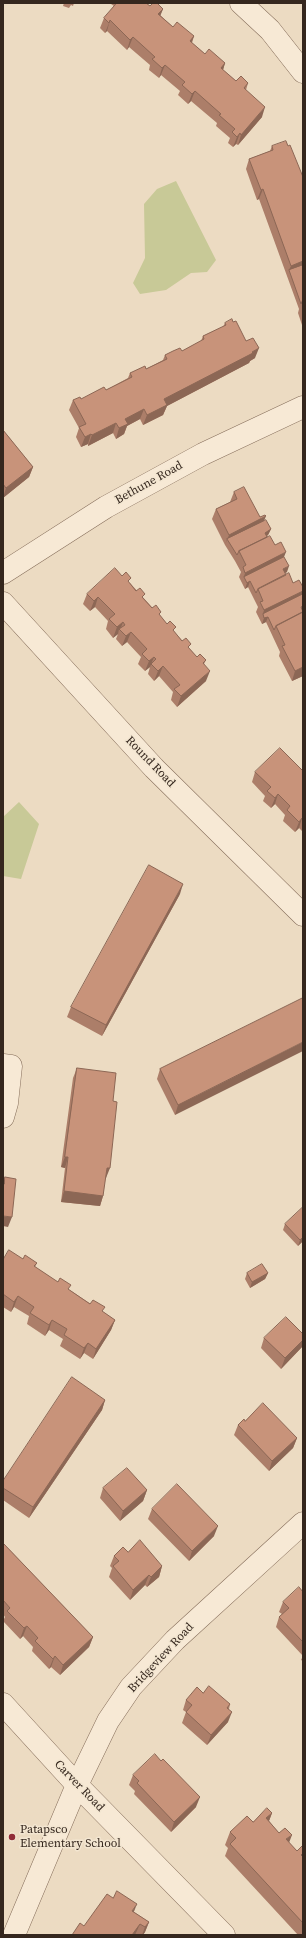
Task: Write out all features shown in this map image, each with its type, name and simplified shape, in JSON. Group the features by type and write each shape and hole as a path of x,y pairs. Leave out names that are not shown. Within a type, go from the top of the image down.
{"street":[{"path":"241,3 270,30 303,72"},
{"name":"Bethune Road","path":"3,573 106,507 203,454 303,406"},
{"name":"Round Road","path":"3,603 154,768 303,915"},
{"path":"3,1065 11,1066 3,1117"},
{"name":"Bridgeview Road","path":"14,1935 78,1785 108,1721 131,1687 175,1640 303,1523"},
{"name":"Carver Road","path":"3,1704 78,1785 224,1935"}],"green space":[{"path":"176,181 216,260 207,272 191,273 166,290 140,294 133,283 145,258 144,204 157,189"},
{"path":"19,802 39,824 21,879 3,876 3,817"}],"building":[{"path":"117,3 146,3 150,6 153,3 157,3 163,9 158,14 173,27 177,22 194,36 190,41 205,54 209,49 225,63 221,68 236,81 241,76 248,83 244,88 265,107 241,135 240,133 237,137 232,132 235,129 219,115 221,114 195,91 192,94 182,85 185,82 165,65 162,68 152,59 155,57 133,37 130,40 110,20 109,23 104,18"},
{"path":"286,141 288,146 290,145 303,177 303,261 291,266 263,189 261,190 249,159 273,150 272,146"},
{"path":"303,265 303,299 301,304 289,270"},
{"path":"232,319 233,322 236,321 246,341 253,338 259,348 252,352 253,353 164,399 167,405 147,415 144,409 125,419 128,424 119,428 116,423 85,437 79,427 86,424 73,400 80,397 81,399 104,387 106,390 132,377 130,373 145,366 146,369 167,359 165,355 180,348 182,351 204,339 203,336 226,325 225,323"},
{"path":"3,430 33,467 6,488 3,484"},
{"path":"244,487 260,517 266,516 229,535 216,509 237,499 234,492"},
{"path":"266,520 271,529 265,533 267,537 239,551 237,555 227,539"},
{"path":"270,536 275,545 281,542 286,552 245,573 243,567 246,565 239,551"},
{"path":"284,557 289,566 283,569 286,575 258,589 256,593 250,581 247,583 244,577"},
{"path":"115,568 122,576 126,572 131,578 128,581 136,591 140,588 145,594 142,597 152,608 156,605 161,612 159,614 167,624 170,621 176,627 173,630 182,641 186,638 191,644 188,647 197,657 200,654 206,660 203,663 210,671 181,696 174,689 180,685 163,666 158,671 151,664 156,659 154,657 149,661 142,654 147,649 131,632 126,636 119,629 125,625 123,622 117,627 109,619 115,614 98,597 94,601 87,594"},
{"path":"289,573 293,583 299,580 303,587 303,591 264,610 260,602 263,601 258,589"},
{"path":"303,594 303,606 301,607 303,612 276,626 274,630 268,617 264,618 263,614"},
{"path":"303,612 303,667 295,671 282,646 285,645 276,626"},
{"path":"280,748 303,771 303,818 299,822 287,810 290,806 278,794 275,798 267,791 271,787 255,772"},
{"path":"149,865 183,884 106,1025 71,1007"},
{"path":"303,998 303,1042 178,1105 160,1069"},
{"path":"77,1068 116,1073 113,1101 117,1102 110,1168 107,1168 103,1196 64,1191 68,1157 65,1157"},
{"path":"5,1177 16,1179 12,1217 3,1216 3,1184"},
{"path":"303,1207 303,1237 300,1240 285,1224"},
{"path":"9,1250 23,1259 25,1255 37,1263 34,1266 58,1282 60,1278 71,1285 68,1289 90,1304 93,1300 105,1307 102,1311 115,1320 96,1349 88,1343 84,1348 64,1335 67,1329 52,1320 49,1325 30,1313 34,1307 18,1296 14,1302 3,1294 3,1260"},
{"path":"262,1264 268,1273 252,1282 247,1273"},
{"path":"286,1317 303,1334 303,1340 285,1358 264,1338"},
{"path":"72,1377 105,1400 33,1507 3,1488 3,1481"},
{"path":"263,1403 297,1438 272,1461 238,1425 244,1419 245,1421"},
{"path":"127,1468 147,1490 123,1511 103,1488"},
{"path":"177,1484 218,1526 192,1551 152,1509"},
{"path":"140,1540 162,1566 151,1577 149,1575 133,1590 113,1566 119,1561 114,1556 123,1547 128,1552"},
{"path":"3,1543 93,1637 63,1665 55,1656 53,1659 35,1641 38,1638 27,1626 24,1628 7,1611 10,1608 3,1600"},
{"path":"299,1587 303,1592 303,1642 279,1617 289,1608 283,1602"},
{"path":"209,1686 230,1704 227,1708 232,1712 211,1735 186,1712 192,1705 186,1700 197,1687 203,1693"},
{"path":"155,1754 161,1761 163,1759 200,1797 174,1822 137,1783 139,1781 133,1775"},
{"path":"267,1808 272,1813 266,1818 279,1833 285,1828 292,1835 286,1839 297,1851 302,1846 303,1847 303,1853 301,1855 303,1857 303,1923 230,1844 236,1838 230,1832 247,1816 253,1822"},
{"path":"117,1891 137,1904 132,1911 149,1922 145,1927 140,1924 132,1935 72,1935 80,1923 84,1926 107,1894 113,1898"}],"place":[{"name":"Patapsco Elementary School","path":"12,1837"}]}
